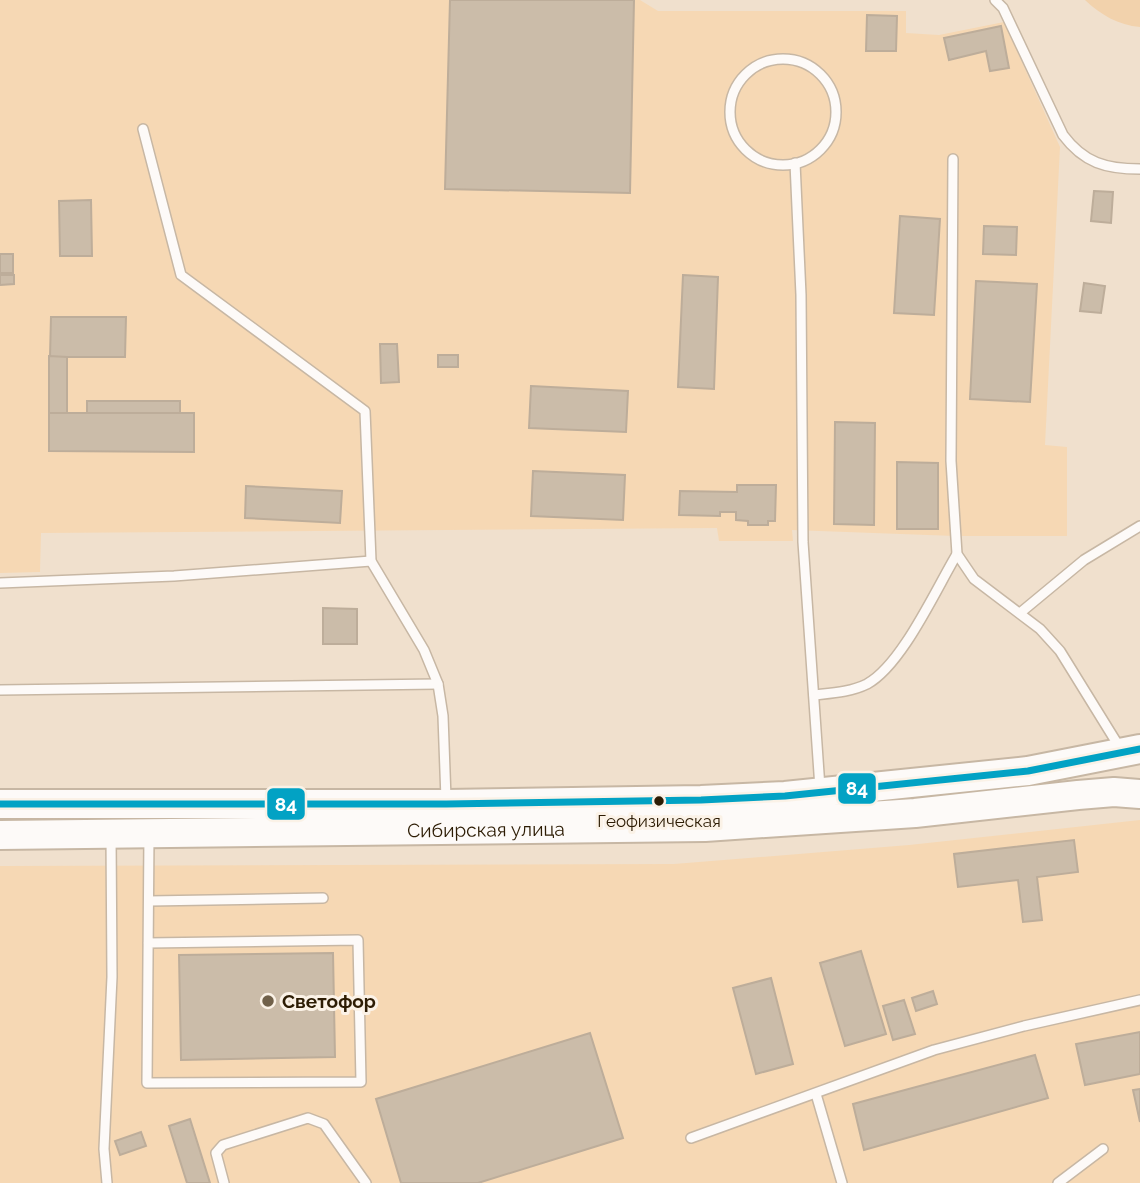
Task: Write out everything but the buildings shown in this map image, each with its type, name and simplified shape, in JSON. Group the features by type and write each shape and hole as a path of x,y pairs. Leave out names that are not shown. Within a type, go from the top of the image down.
{"main road":[{"name":"Сибирская улица","path":"0,804 446,804 701,800 821,794 1028,771 1131,751"},
{"name":"Сибирская улица","path":"0,835 705,827 915,813 1115,792 1140,794"}],"lane":[{"path":"995,0 1003,8 1063,135 1075,151 1102,165 1140,169"},
{"path":"782,58 801,61 817,70 829,84 835,102 835,120 830,138 818,152 802,162 795,163 783,165 765,162 749,153 737,139 730,121 730,103 736,85 748,71 764,61 782,58"},
{"path":"143,129 181,275 365,411 371,561 424,650 438,684 443,716 446,804"},
{"path":"954,159 951,461 957,554 974,579 1040,628 1060,651 1131,751"},
{"path":"795,163 801,295 803,542 821,794"},
{"path":"1020,613 1084,560 1140,526"},
{"path":"814,695 853,690 878,677 905,643 957,554"},
{"path":"0,583 174,576 371,561"},
{"path":"0,690 438,684"},
{"path":"107,1183 104,1149 112,977 111,834"},
{"path":"148,943 358,940 361,1082 147,1083 148,943 149,901 149,834"},
{"path":"149,901 323,898"},
{"path":"691,1138 934,1050 1140,1000"},
{"path":"816,1094 842,1183"},
{"path":"224,1183 216,1153 223,1145 308,1118 324,1124 366,1183"},
{"path":"1058,1183 1103,1149"}],"shaded area":[{"path":"0,0 640,0 658,11 906,11 906,33 939,35 1004,22 1060,147 1045,445 1067,447 1067,536 955,536 792,530 793,541 719,541 717,528 41,533 40,572 0,573"},
{"path":"1085,0 1140,0 1140,27 1110,18"},
{"path":"1140,820 1140,1183 0,1183 0,866 674,864 909,845"}],"transit line":[{"name":"84","path":"0,804 446,804 785,796 1028,771 1140,749"}],"place":[{"name":"Геофизическая","path":"659,801"},
{"name":"Светофор","path":"268,1001"}]}
